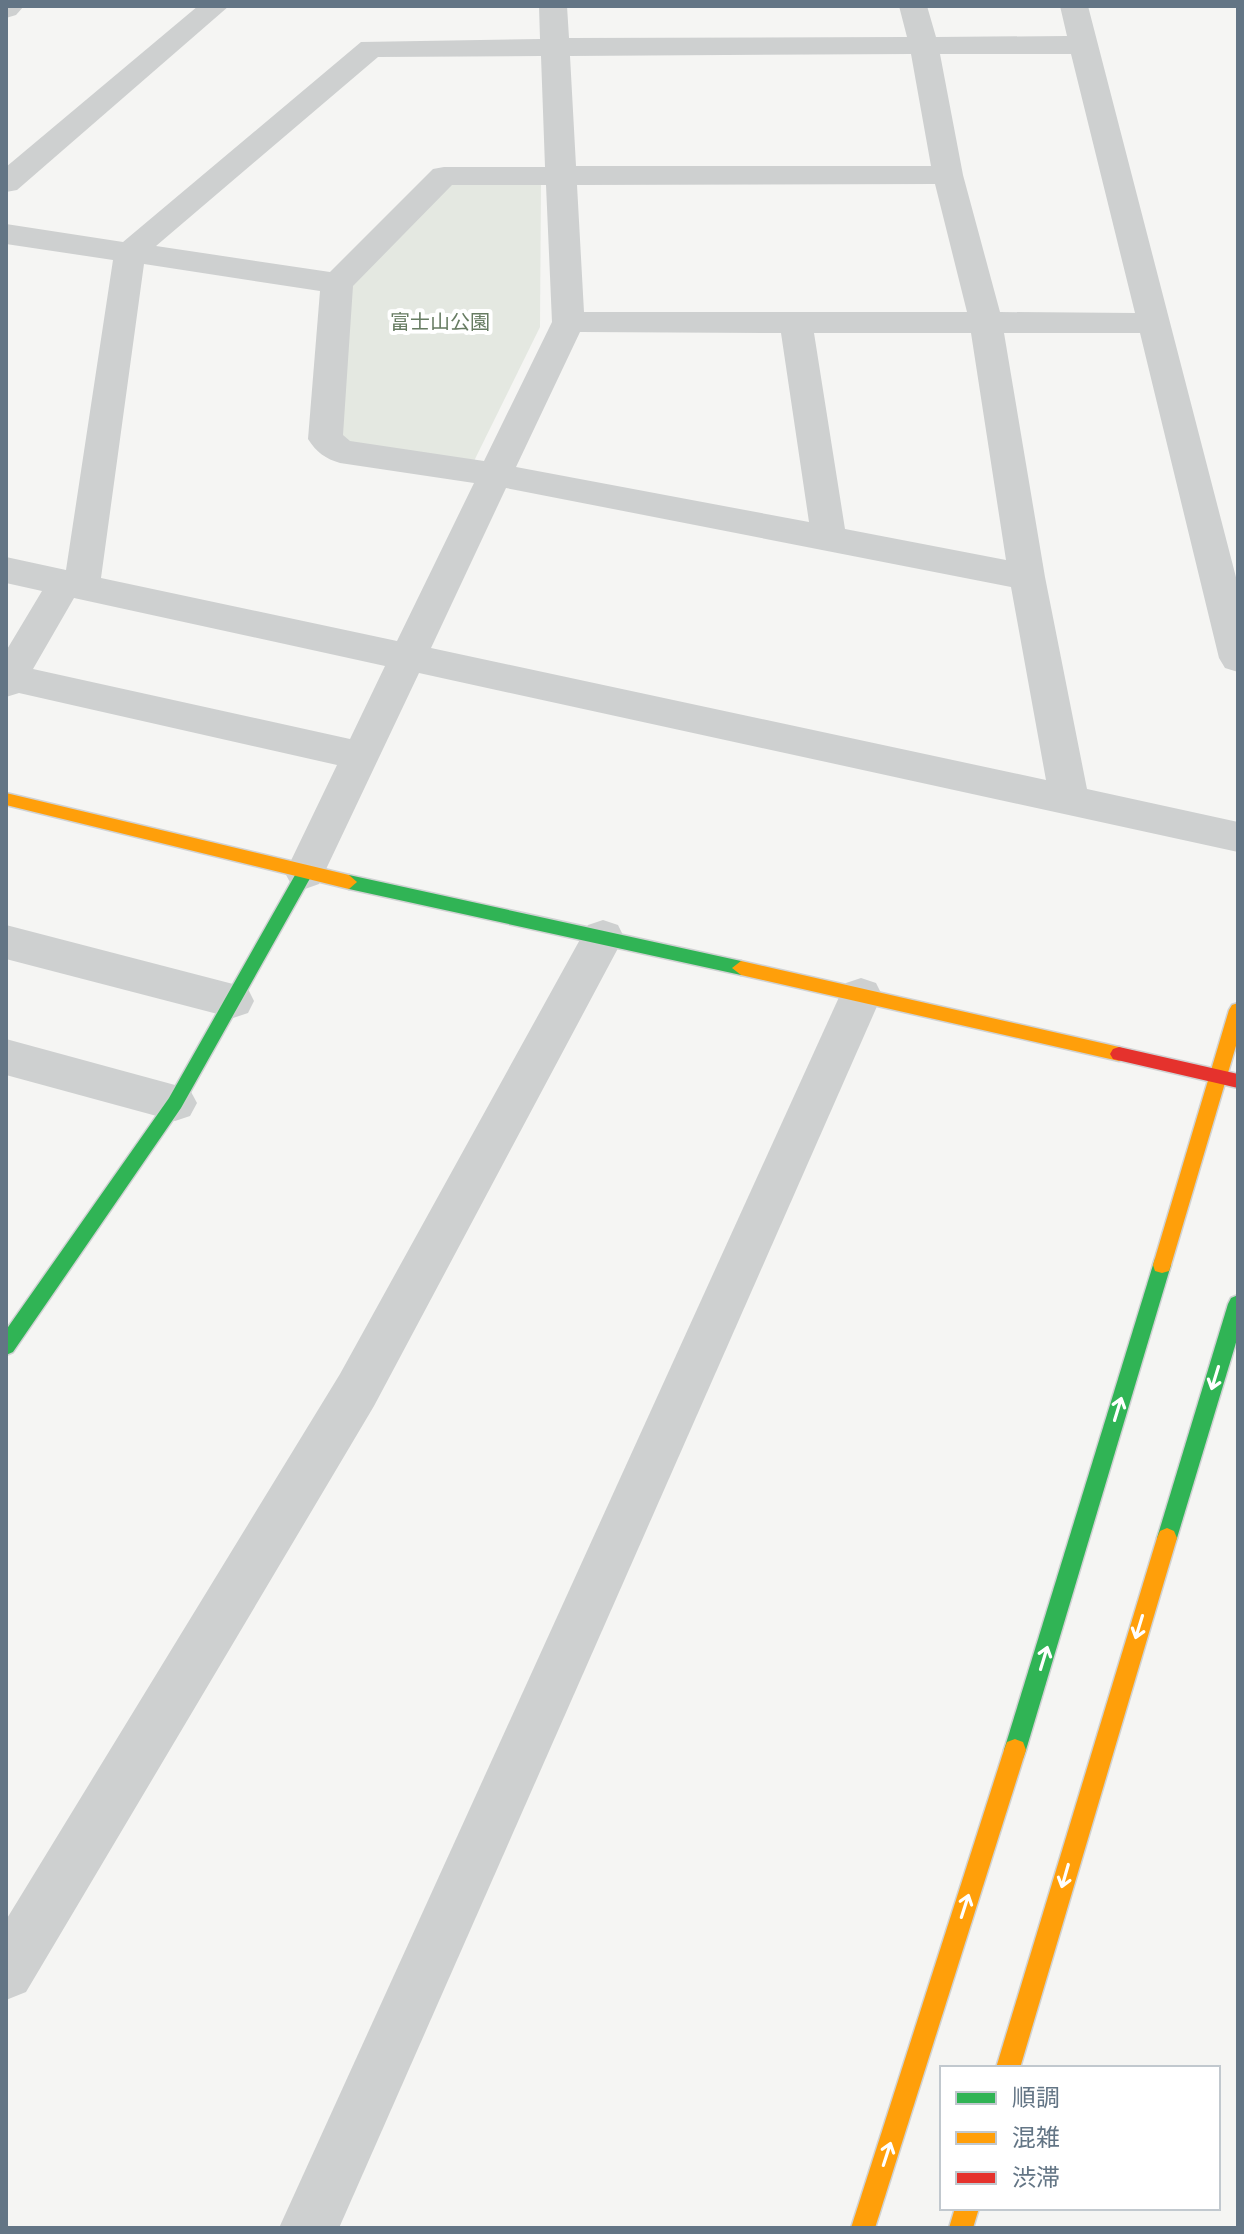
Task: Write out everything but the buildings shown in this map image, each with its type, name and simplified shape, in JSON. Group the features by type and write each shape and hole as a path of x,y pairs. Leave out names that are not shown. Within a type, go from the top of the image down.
{"street":[{"path":"6,183 215,6"},
{"path":"6,1346 175,1103 305,873 568,322 553,6"},
{"path":"913,6 924,46 948,175 986,321 1027,577 1069,800"},
{"path":"1074,6 1238,658"},
{"path":"360,756 8,680 73,584 130,252 371,48 1083,45"},
{"path":"948,175 444,176 337,283 325,439 340,451 494,474 1027,577"},
{"path":"6,234 337,283"},
{"path":"796,321 829,539"},
{"path":"568,322 1152,323"},
{"path":"6,570 1238,837"},
{"path":"6,799 305,873 1238,1081"},
{"path":"6,1972 357,1390 603,937"},
{"path":"6,942 233,1001"},
{"path":"309,2228 861,995"},
{"path":"863,2228 1041,1669 1238,1010"},
{"path":"6,1057 175,1103"},
{"path":"1009,2066 1238,1304"}],"green space":[{"name":"富士山公園","path":"448,182 541,183 540,327 474,461 338,441 350,284"}],"traffic: fast":[{"path":"6,1346 175,1103 305,873"},
{"path":"349,882 741,968"},
{"path":"1015,1750 1162,1265"},
{"path":"1167,1538 1238,1304"}],"traffic: slow":[{"path":"6,799 349,882"},
{"path":"741,968 1119,1054"},
{"path":"1162,1265 1238,1010"},
{"path":"1009,2066 1167,1538"},
{"path":"863,2228 1015,1750"},
{"path":"961,2228 966,2210"}],"traffic: jam":[{"path":"1119,1054 1238,1081"}]}
